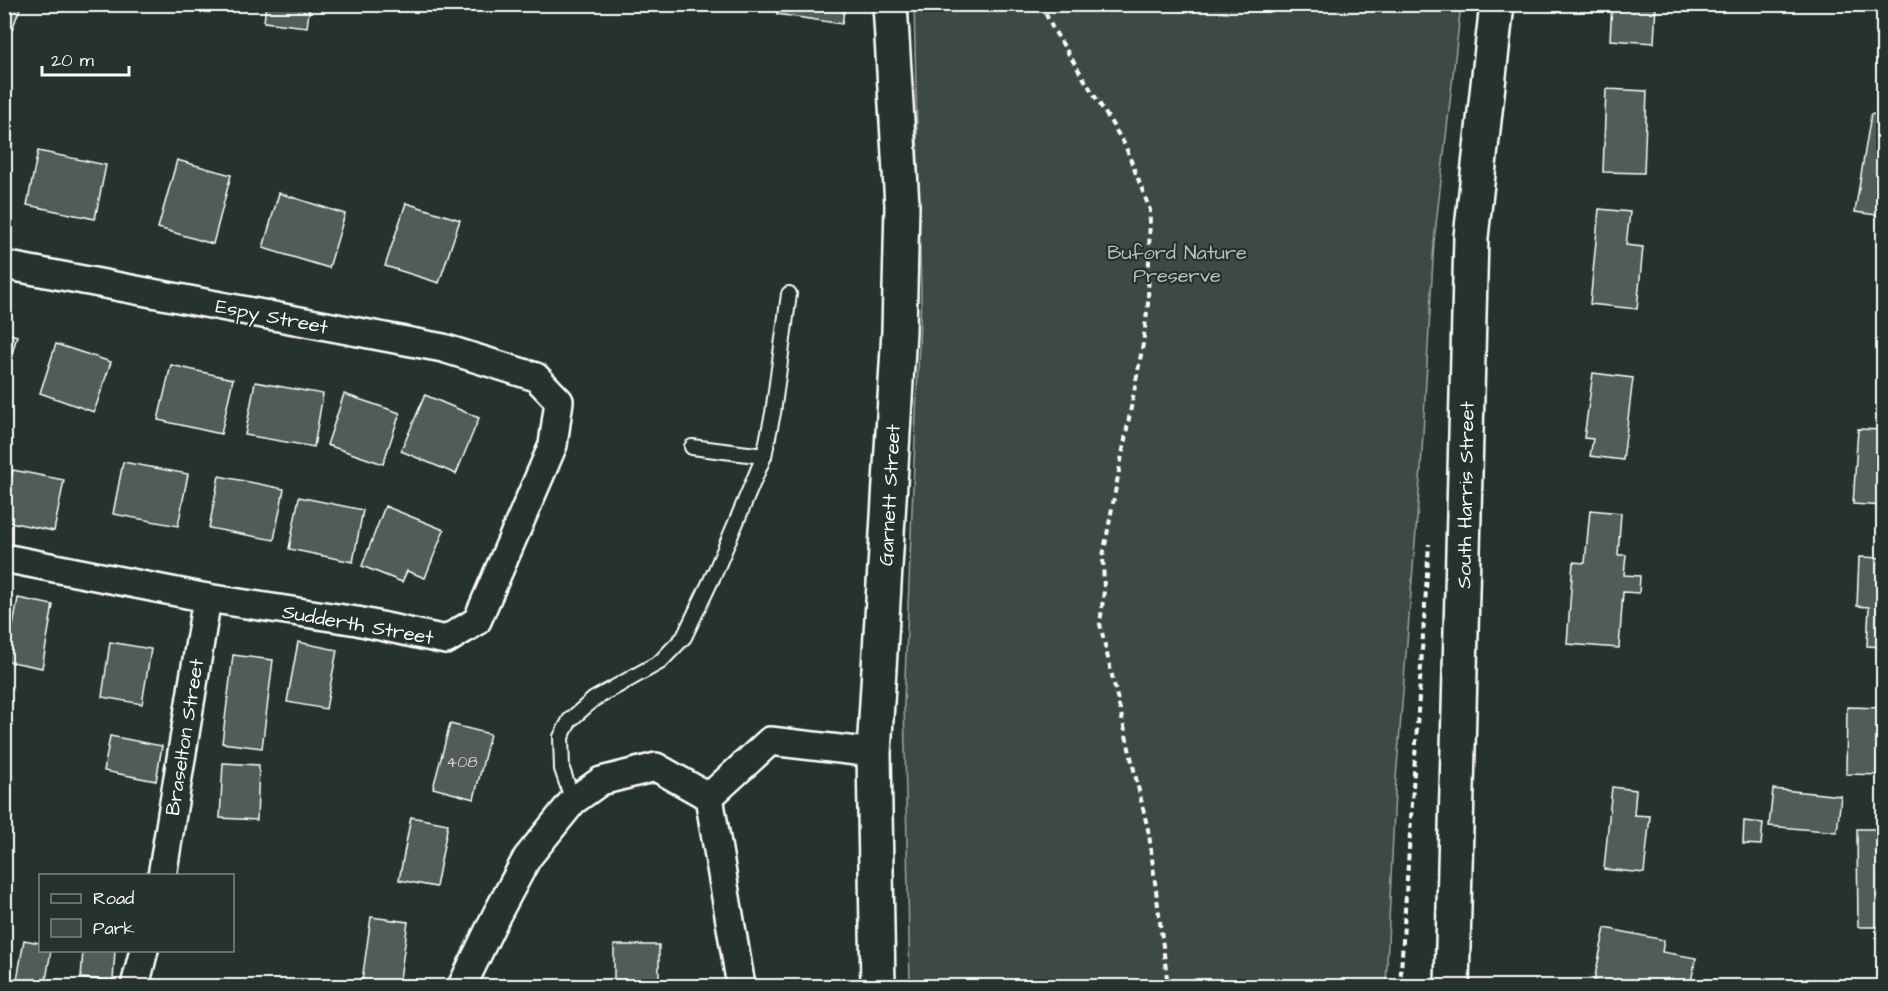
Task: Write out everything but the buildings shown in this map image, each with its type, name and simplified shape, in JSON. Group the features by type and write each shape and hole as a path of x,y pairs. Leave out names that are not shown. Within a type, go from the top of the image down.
{"street":[{"name":"Garnett Street","path":"878,987 874,753 899,331 902,205 890,4"},
{"name":"South Harris Street","path":"1452,987 1471,237 1497,4"},
{"name":"Espy Street","path":"4,265 442,348 536,377"},
{"name":"Sudderth Street","path":"4,558 207,598 357,621 446,640 477,621 553,445 559,401 536,377"},
{"name":"Braselton Street","path":"162,874 207,598"},
{"path":"710,797 770,741 874,753"},
{"path":"462,987 527,858 573,801 601,781 656,767 710,797"},
{"path":"710,797 741,987"},
{"path":"135,987 144,952"}],"lane":[{"path":"573,801 561,769 561,737 570,720 594,699 660,662 684,637 716,570 764,456 773,413 789,294"},
{"path":"692,447 764,456"}],"path":[{"path":"1041,4 1052,27 1125,145 1150,210 1148,304 1143,344 1103,556 1104,591 1100,624 1149,834 1168,987"}],"green space":[{"name":"Buford Nature Preserve","path":"914,5 1461,5 1434,242 1421,468 1395,791 1386,986 910,986 904,702 921,296"}]}
